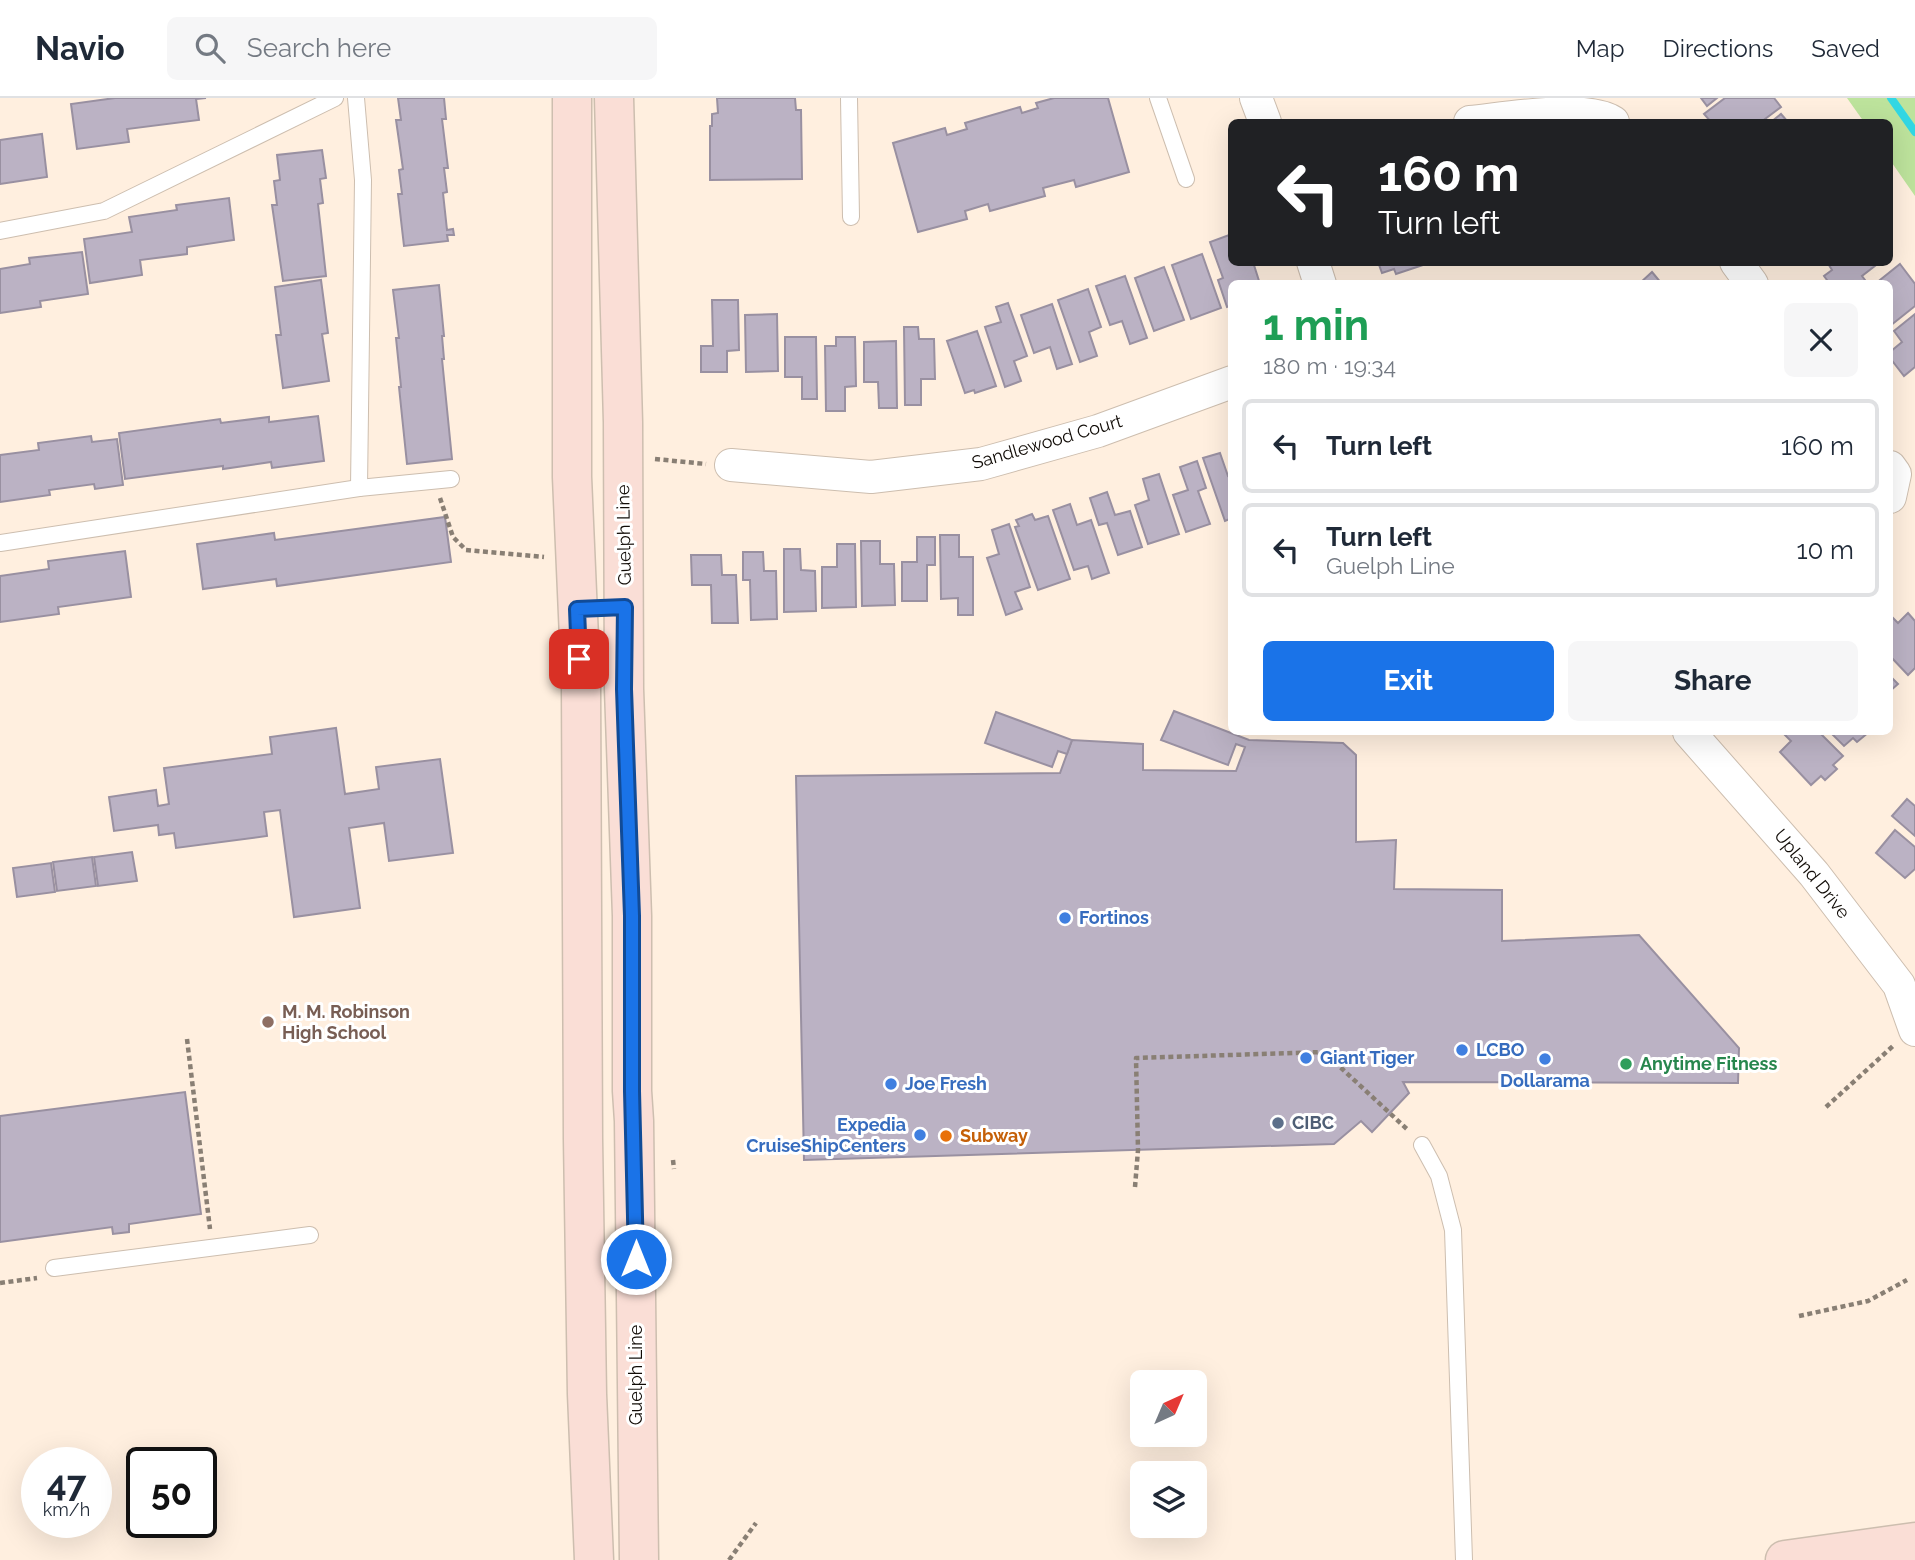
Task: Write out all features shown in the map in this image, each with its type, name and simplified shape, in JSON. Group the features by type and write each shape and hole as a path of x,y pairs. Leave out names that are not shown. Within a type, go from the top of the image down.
{"main road":[{"path":"572,98 572,477 581,684 583,1125 587,1394 593,1542 572,1560"},
{"name":"Guelph Line","path":"614,98 623,422 624,689 632,916 632,1091 644,1550"},
{"path":"577,609 625,607"},
{"path":"1785,1560 1915,1542"}],"street":[{"path":"1256,98 1264,119"},
{"path":"1502,119 1567,113 1608,119"},
{"name":"Sandlewood Court","path":"731,465 872,477 981,464 1097,431 1228,383"},
{"name":"Upland Drive","path":"1694,735 1907,979 1914,1028"}],"lane":[{"path":"0,231 104,211 335,98"},
{"path":"356,98 363,180 359,488"},
{"path":"849,98 851,217"},
{"path":"1158,98 1186,179"},
{"path":"0,543 359,488 451,479"},
{"path":"1422,1144 1442,1185 1453,1230 1464,1560"},
{"path":"54,1268 310,1235"}],"path":[{"path":"653,459 731,465"},
{"path":"434,480 453,537 466,550 547,557"},
{"path":"1826,1107 1914,1028"},
{"path":"187,1038 212,1248"},
{"path":"1135,1187 1138,1150 1136,1058 1324,1052 1391,1112 1422,1144"},
{"path":"673,1160 674,1169"},
{"path":"0,1283 44,1277 54,1268"},
{"path":"1799,1317 1868,1301 1908,1280"},
{"path":"729,1560 755,1523"}],"green space":[{"path":"1847,98 1915,98 1915,196 1893,164 1893,119 1862,119"}],"building":[{"path":"115,98 206,98 196,99 199,120 127,129 129,142 77,149 71,104"},
{"path":"398,98 444,98 446,119 442,119 448,168 444,168 447,192 443,193 447,230 453,229 454,235 447,235 448,241 404,246 398,194 402,194 399,170 403,169 396,120 401,120"},
{"path":"717,98 795,98 796,110 801,110 802,179 710,180 710,126 712,114 718,113"},
{"path":"1054,98 1108,98 1129,172 1076,187 1074,180 1043,188 1045,196 990,211 988,204 965,211 967,219 918,232 893,143 945,128 947,135 967,129 965,123 1020,107 1022,113 1038,108 1036,103"},
{"path":"1701,98 1717,98 1707,106"},
{"path":"1725,98 1774,98 1781,107 1765,119 1708,119 1704,114"},
{"path":"42,134 47,177 0,184 0,140"},
{"path":"322,150 326,178 320,179 323,203 318,204 326,276 283,281 272,205 277,205 274,181 280,180 277,155"},
{"path":"229,198 234,240 187,247 187,254 140,260 142,275 90,283 84,239 132,232 129,217 177,210 176,205"},
{"path":"1228,235 1228,266 1254,266 1259,280 1228,280 1227,307 1218,280 1223,278 1210,242"},
{"path":"82,252 88,294 40,301 41,307 0,313 0,269 30,264 29,258"},
{"path":"1202,254 1221,308 1191,319 1172,265"},
{"path":"1900,264 1915,284 1915,306 1893,324 1893,280 1880,280"},
{"path":"1379,266 1420,266 1396,274 1394,269 1382,273"},
{"path":"1830,266 1875,266 1862,276 1865,280 1827,280 1824,276 1832,270"},
{"path":"1164,267 1184,320 1154,331 1135,278"},
{"path":"1652,272 1659,280 1643,280"},
{"path":"1125,276 1147,338 1130,344 1122,321 1110,325 1096,286"},
{"path":"321,280 328,333 322,334 329,381 283,388 276,335 281,335 275,287"},
{"path":"439,285 444,336 442,359 452,459 407,464 399,387 396,338 399,338 393,290"},
{"path":"1088,289 1101,327 1089,332 1097,356 1080,362 1058,300"},
{"path":"712,300 738,300 739,350 727,351 727,372 701,372 701,346 713,346"},
{"path":"1008,303 1027,356 1014,361 1021,381 1005,387 985,327 1001,322 996,307"},
{"path":"1052,304 1072,364 1057,369 1050,347 1034,353 1021,315"},
{"path":"777,314 778,371 746,372 745,315"},
{"path":"1915,314 1915,367 1904,376 1893,362 1893,350 1902,342 1894,331"},
{"path":"904,327 918,327 919,339 934,339 935,379 921,379 921,405 905,405"},
{"path":"977,331 996,386 975,393 974,390 965,393 947,341"},
{"path":"785,337 816,337 817,399 802,399 802,377 785,377"},
{"path":"836,337 855,337 856,386 845,387 845,411 826,411 825,346 836,346"},
{"path":"896,341 897,408 879,408 878,382 864,382 864,342"},
{"path":"318,416 324,461 272,468 271,462 223,469 223,466 125,479 119,433 220,419 221,423 269,417 269,422"},
{"path":"91,436 92,442 117,439 123,485 95,489 94,484 49,490 50,495 0,502 0,455 39,450 38,443"},
{"path":"1220,453 1228,476 1228,520 1225,521 1203,458"},
{"path":"1197,461 1206,488 1198,491 1210,524 1186,532 1173,495 1188,490 1180,467"},
{"path":"1159,474 1179,534 1148,544 1135,505 1149,500 1143,479"},
{"path":"1107,492 1115,515 1130,511 1142,547 1118,555 1107,523 1099,525 1090,498"},
{"path":"1070,504 1077,525 1091,520 1109,573 1092,579 1088,566 1074,570 1053,510"},
{"path":"1032,514 1035,520 1048,516 1070,579 1038,590 1015,527 1019,526 1016,520"},
{"path":"445,517 451,562 277,586 276,579 203,589 197,544 274,533 275,540"},
{"path":"1009,524 1030,587 1015,592 1022,609 1006,615 987,558 999,554 992,530"},
{"path":"940,535 959,535 959,557 973,557 973,615 958,615 958,598 941,599"},
{"path":"917,537 935,537 935,565 927,565 927,601 902,601 902,562 917,562"},
{"path":"861,541 880,541 880,564 894,564 895,605 862,606"},
{"path":"837,544 855,544 856,607 822,608 822,567 837,567"},
{"path":"784,549 800,549 801,570 815,571 816,611 784,612"},
{"path":"125,551 131,597 58,607 59,614 0,622 0,576 49,569 48,561"},
{"path":"743,552 763,552 764,571 776,571 777,619 751,620 750,580 743,580"},
{"path":"691,555 721,555 722,575 736,575 738,623 712,623 711,585 692,585"},
{"path":"1908,613 1915,621 1915,668 1908,675 1893,659 1893,618 1898,623"},
{"path":"1174,711 1228,732 1228,735 1249,740 1343,743 1356,755 1356,842 1396,840 1394,889 1502,890 1502,941 1639,935 1739,1048 1738,1083 1403,1082 1409,1093 1372,1132 1361,1121 1334,1144 804,1160 796,776 1060,773 1072,740 1143,744 1143,770 1236,771 1245,747 1236,744 1228,765 1161,740"},
{"path":"996,712 1072,740 1067,754 1058,751 1052,767 985,743"},
{"path":"336,728 345,794 379,789 376,767 440,759 453,853 389,861 384,823 349,828 360,908 294,917 280,810 264,812 267,836 176,848 174,833 159,835 158,825 114,831 109,797 156,790 158,806 169,804 164,768 272,754 270,737"},
{"path":"1785,735 1822,735 1843,756 1833,765 1837,769 1825,780 1821,776 1811,785 1780,752 1791,741"},
{"path":"1833,735 1865,735 1857,742 1853,738 1844,746"},
{"path":"1907,799 1915,806 1915,836 1892,816"},
{"path":"1895,830 1915,847 1915,869 1905,878 1876,853"},
{"path":"132,852 137,881 98,886 94,857"},
{"path":"92,857 96,886 57,891 53,862"},
{"path":"51,863 55,892 17,897 13,868"},
{"path":"185,1092 201,1214 129,1224 129,1232 113,1234 112,1227 0,1242 0,1116"}],"waterway":[{"path":"1891,98 1915,132"}],"place":[{"name":"Fortinos","path":"1065,918"},
{"name":"M. M. Robinson High School","path":"268,1022"},
{"name":"LCBO","path":"1462,1050"},
{"name":"Giant Tiger","path":"1306,1058"},
{"name":"Dollarama","path":"1545,1059"},
{"name":"Anytime Fitness","path":"1626,1064"},
{"name":"Joe Fresh","path":"891,1084"},
{"name":"CIBC","path":"1278,1123"},
{"name":"Expedia CruiseShipCenters","path":"920,1135"},
{"name":"Subway","path":"946,1136"}],"route":[{"path":"579,659 577,609 625,607 624,689 632,916 636,1259"}]}
